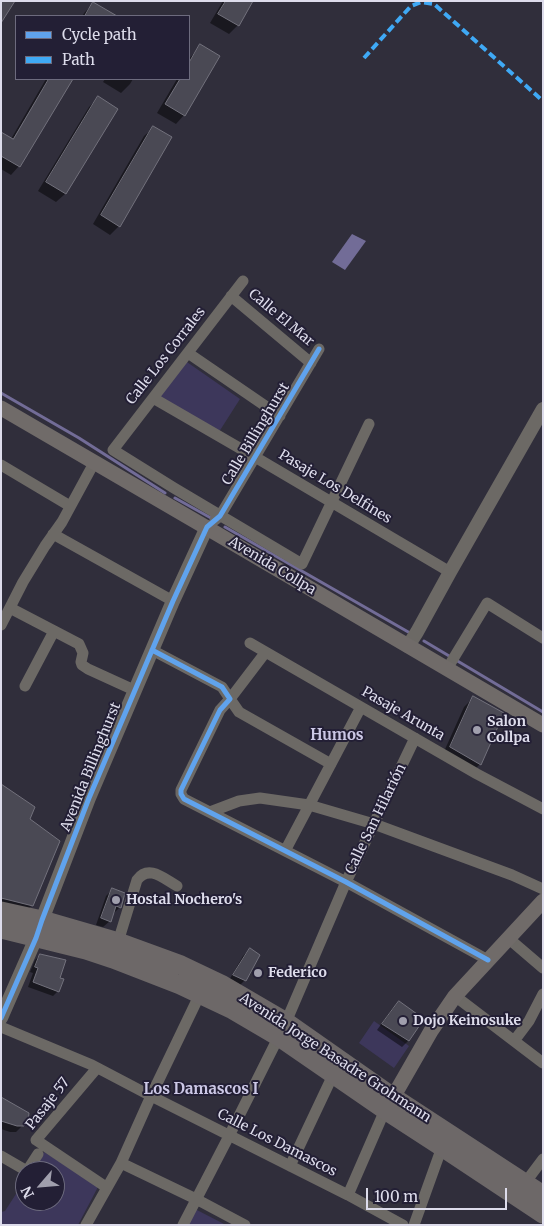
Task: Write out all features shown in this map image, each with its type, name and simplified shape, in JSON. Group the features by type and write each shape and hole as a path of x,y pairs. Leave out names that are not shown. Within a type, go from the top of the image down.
{"highway":[{"name":"Avenida Jorge Basadre Grohmann","path":"1,911 86,950 200,994 250,1019 282,1029 389,1104 442,1147 543,1214"},
{"name":"Avenida Jorge Basadre Grohmann","path":"1,929 39,929 118,942 160,957 201,975 241,995 333,1075 389,1104 543,1195"}],"main road":[{"name":"Avenida Collpa","path":"3,412 207,527 543,725"},
{"path":"389,1104 431,1031 455,996 543,901"}],"street":[{"name":"Calle Los Corrales","path":"174,488 112,450 243,281"},
{"name":"Calle El Mar","path":"231,296 311,363"},
{"name":"Calle Billinghurst","path":"207,527 220,516 319,348"},
{"path":"188,353 280,416"},
{"name":"Pasaje Los Delfines","path":"153,398 450,572"},
{"path":"408,646 543,409"},
{"path":"165,503 174,488 302,564 369,424"},
{"path":"1,625 40,553 62,522 94,463"},
{"path":"1,464 70,506"},
{"name":"Avenida Billinghurst","path":"1,1018 39,929 89,798 134,690 207,527"},
{"path":"53,534 173,601"},
{"path":"447,668 487,603 543,638"},
{"path":"10,608 79,644 83,653 82,665 134,690"},
{"path":"25,686 54,631"},
{"name":"Pasaje Arunta","path":"250,643 477,774 543,809"},
{"path":"152,650 222,687 239,712 331,764"},
{"path":"265,653 220,710 181,790 184,799 346,882 488,960"},
{"path":"285,851 361,707"},
{"name":"Calle San Hilarión","path":"183,1225 282,1029 346,882 415,738"},
{"path":"210,812 238,801 260,798 309,805 374,824 512,875 543,889"},
{"path":"118,942 137,880 141,875 152,872 177,886"},
{"path":"508,938 543,968"},
{"path":"86,1225 120,1163 200,994"},
{"path":"514,1041 529,1021 543,994"},
{"path":"455,996 543,1062"},
{"name":"Calle Los Damascos","path":"1,1027 92,1065 348,1195 403,1225"},
{"name":"Pasaje 57","path":"97,1068 36,1140 106,1187"},
{"path":"290,1166 333,1075"},
{"path":"348,1195 389,1104"},
{"path":"414,1225 442,1147"},
{"path":"1,1156 26,1171 38,1154"},
{"path":"525,1183 543,1159"},
{"path":"120,1163 196,1199 245,1225"}],"shaded area":[{"path":"352,234 366,241 345,270 332,262"},
{"path":"184,360 240,399 217,435 154,398"},
{"path":"374,1021 409,1046 394,1068 359,1043"},
{"path":"44,1152 59,1161 38,1161"},
{"path":"65,1165 99,1185 78,1225 1,1225 1,1212 5,1211 15,1196 15,1211 65,1211"},
{"path":"195,1209 226,1225 187,1225"}],"building":[{"path":"1,1 15,1 1,23"},
{"path":"226,1 253,1 239,26 218,14"},
{"path":"93,2 115,15 86,15"},
{"path":"200,44 220,56 185,116 165,104 179,80 190,80 190,61"},
{"path":"48,80 72,80 20,167 1,156 1,132 13,139"},
{"path":"98,96 118,109 66,194 46,182"},
{"path":"153,126 172,137 120,227 101,215"},
{"name":"Salon Collpa","path":"473,696 504,713 481,765 450,747"},
{"path":"1,784 35,807 30,819 60,841 33,906 1,898"},
{"name":"Hostal Nochero's","path":"112,888 125,893 121,908 116,906 111,922 101,918"},
{"path":"250,948 260,955 246,981 233,975"},
{"path":"40,954 66,960 60,978 64,979 59,992 33,982 38,968 35,967"},
{"name":"Dojo Keinosuke","path":"399,1001 424,1019 409,1041 382,1024"},
{"path":"1,1097 29,1113 28,1122 24,1126 1,1121"}],"waterway":[{"path":"1,393 79,438 165,493"},
{"path":"175,498 211,518"},
{"path":"225,527 410,633"},
{"path":"424,641 543,712"}],"marked path":[{"path":"364,58 411,6 421,2 434,4 543,101"}],"cycle path":[{"path":"1,1018 36,938 89,798 173,601 207,527 220,516 319,349"},
{"path":"152,650 222,687 230,699 220,710 181,790 184,799 346,882 488,960"}],"place":[{"name":"Salon Collpa","path":"477,730"},
{"name":"Hostal Nochero's","path":"116,900"},
{"name":"Federico","path":"258,973"},
{"name":"Dojo Keinosuke","path":"403,1021"}],"district":[{"name":"Humos","path":"337,736"},
{"name":"Los Damascos I","path":"201,1090"}]}
